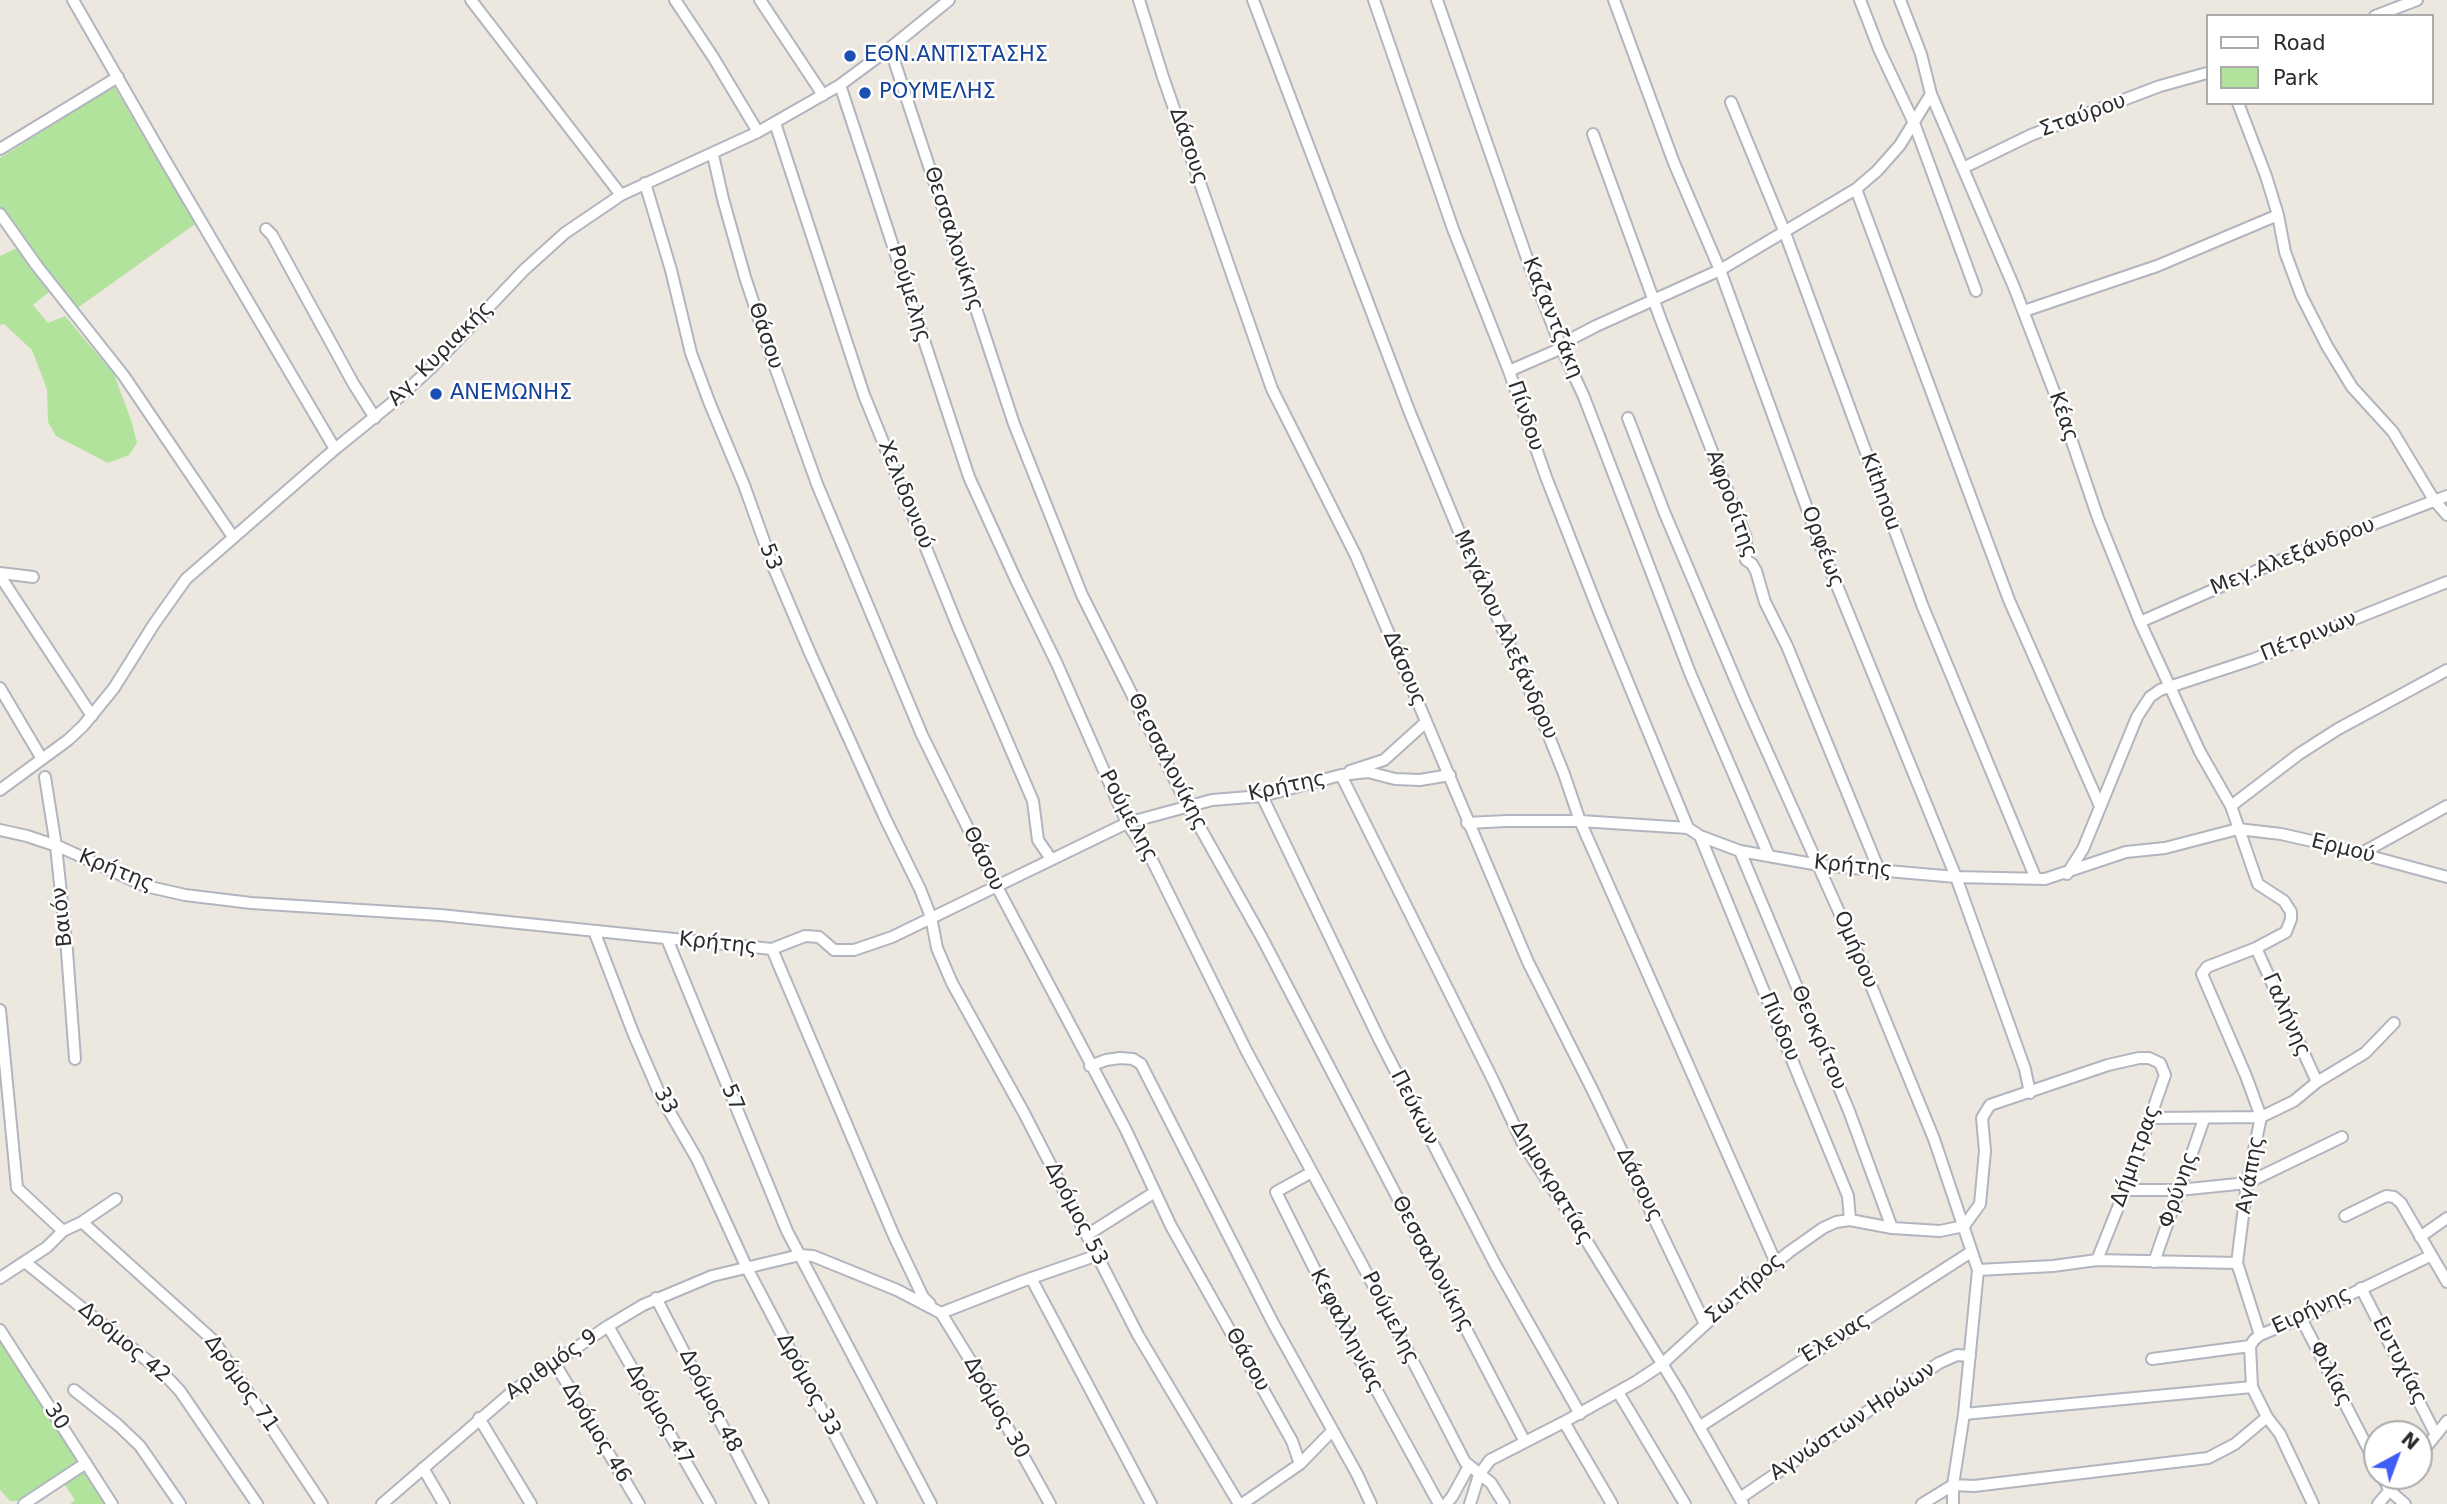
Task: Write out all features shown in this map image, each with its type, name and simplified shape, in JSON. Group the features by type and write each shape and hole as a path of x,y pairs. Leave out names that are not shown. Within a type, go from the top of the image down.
{"street":[{"path":"73,0 335,449"},
{"path":"471,0 621,195"},
{"path":"675,0 758,132"},
{"path":"760,0 823,95"},
{"name":"Αγ. Κυριακής","path":"0,790 68,740 92,716 124,673 179,588 233,537 432,367 524,270 581,220 645,183 713,155 758,132 840,85 949,0"},
{"name":"Δάσους","path":"1139,0 1163,77 1272,389 1356,556 1528,962 1598,1100 1705,1324"},
{"name":"Μεγάλου Αλεξάνδρου","path":"1253,0 1410,413 1463,542 1538,709 1580,821 1776,1263"},
{"name":"Πίνδου","path":"1374,0 1453,229 1509,371 1546,477 1688,828"},
{"name":"Καζαντζάκη","path":"1437,0 1560,347 1584,397 1690,673 1769,856"},
{"name":"Ορφέως","path":"1614,0 1674,163 1720,270 1820,544 1956,877 2025,1069 2031,1093"},
{"path":"1860,0 1879,49 1914,123 1976,292"},
{"name":"Κέας","path":"1900,0 1921,54 1931,94 2024,311 2098,518 2140,622 2200,752 2231,806 2258,884 2284,901 2291,912 2286,932 2256,948"},
{"path":"2380,14 2417,0"},
{"name":"Θεσσαλονίκης","path":"890,48 1013,424 1082,595 1188,806 1262,938 1525,1442"},
{"name":"Σταύρου","path":"1963,168 2031,135 2160,86 2206,73"},
{"path":"0,149 118,77"},
{"name":"Ρούμελης","path":"840,85 969,477 1128,823 1151,858 1247,1052 1385,1307 1465,1462 1491,1483 1504,1504"},
{"path":"1509,371 1560,347 1583,332 1720,270 1856,189 1887,160 1931,94"},
{"name":"Κithnou","path":"1731,102 1785,233 1923,607 2036,879"},
{"path":"2239,105 2278,215 2285,252 2301,295 2326,346 2352,387 2393,432 2434,500 2447,514"},
{"name":"Χελιδονιού","path":"775,123 864,395 958,627 1033,801 1038,840 1051,859"},
{"name":"Αφροδίτης","path":"1593,134 1746,538 1746,560 1756,571 1765,602 1787,646 1879,870"},
{"name":"Θάσου","path":"713,155 745,277 817,484 922,735 996,885 1125,1130 1171,1226 1292,1441 1300,1464"},
{"name":"53","path":"645,183 671,270 691,353 773,566 846,734 931,917"},
{"path":"1856,189 2009,600 2100,806"},
{"path":"0,214 37,266 124,376 233,537"},
{"path":"2024,311 2157,266 2278,215"},
{"path":"266,229 272,235 375,418"},
{"name":"Ομήρου","path":"1628,418 1665,514 1744,700 1819,865 1934,1139 1978,1270 1953,1504"},
{"name":"Μεγ.Αλεξάνδρου","path":"2140,622 2295,554 2447,496"},
{"path":"0,575 92,716"},
{"path":"0,575 33,577"},
{"name":"Πέτρινων","path":"2067,874 2083,849 2144,704 2160,690 2254,659 2447,582"},
{"path":"2231,806 2299,754 2338,729 2447,670"},
{"path":"0,688 42,759"},
{"path":"1341,775 1360,766 1384,760 1426,722"},
{"name":"Κρήτης","path":"0,830 56,846 145,886 185,895 251,903 440,915 772,949 805,936 819,937 834,950 854,950 892,937 1128,823 1212,800 1262,796 1341,775 1368,772 1395,779 1420,780 1450,775"},
{"name":"Δημοκρατίας","path":"1341,775 1523,1144 1575,1222 1742,1501"},
{"name":"Βαιόν","path":"45,777 56,846 75,1059"},
{"name":"Πεύκων","path":"1262,796 1379,1039 1495,1265 1580,1414"},
{"path":"2362,853 2447,806"},
{"name":"Κρήτης","path":"1467,823 1580,821 1688,828 1700,836 1740,851 1819,865 1956,877 2036,879 2067,874 2126,852 2165,848 2238,829"},
{"name":"Ερμού","path":"2238,829 2281,834 2447,877"},
{"name":"Πίνδου","path":"1700,836 1848,1196 1850,1220"},
{"name":"Θεοκρίτου","path":"1740,851 1849,1111 1892,1228"},
{"name":"Δρόμος 53","path":"931,917 937,948 952,983 1024,1113 1138,1335 1240,1504"},
{"name":"33","path":"594,931 661,1097 697,1159 746,1266"},
{"name":"57","path":"667,939 788,1231 931,1504"},
{"name":"Αγάπης","path":"2256,948 2207,967 2202,974 2261,1117 2248,1183 2237,1264 2260,1335"},
{"name":"Γαλήνης","path":"2256,948 2317,1082"},
{"name":"Δρόμος 30","path":"772,949 894,1236 923,1297 937,1311 970,1360 1050,1504"},
{"path":"0,1010 17,1188 63,1231"},
{"path":"2150,1118 2261,1117 2294,1101 2317,1082 2365,1053 2395,1023"},
{"path":"1090,1066 1120,1058 1133,1059 1141,1064 1273,1323 1371,1504"},
{"name":"Δήμητρας","path":"2031,1093 2108,1065 2139,1058 2149,1058 2160,1063 2165,1075 2125,1190 2097,1260"},
{"path":"1850,1220 1892,1228 1940,1231 1964,1226 1980,1204 1985,1151 1982,1118 1990,1105 2031,1093"},
{"name":"Φρύνης","path":"2154,1262 2204,1119"},
{"path":"2125,1190 2179,1190 2248,1183 2342,1137"},
{"name":"Κεφαλληνίας","path":"1312,1172 1276,1192 1360,1360 1439,1504"},
{"path":"1087,1235 1155,1192"},
{"path":"2345,1216 2390,1195 2401,1203 2430,1256 2443,1264 2447,1282"},
{"path":"0,1278 47,1247 63,1231 82,1222 116,1199"},
{"path":"2420,1237 2447,1218"},
{"name":"Σωτήρος","path":"1479,1475 1490,1460 1580,1414 1661,1365 1776,1263 1823,1228 1850,1220"},
{"name":"Δρόμος 71","path":"82,1222 214,1341 321,1504"},
{"name":"Έλενας","path":"1699,1427 1971,1252"},
{"path":"800,1255 813,1256 897,1290 937,1311 1098,1255"},
{"name":"Αριθμός 9","path":"382,1504 479,1418 608,1326 656,1298 703,1279 746,1266 800,1255"},
{"name":"Ειρήνης","path":"2152,1359 2250,1346 2260,1335 2430,1256"},
{"path":"1978,1270 2053,1266 2097,1260 2237,1264"},
{"name":"Δρόμος 42","path":"25,1262 164,1374 180,1391 257,1504"},
{"name":"Δρόμος 33","path":"746,1266 871,1504"},
{"path":"1031,1278 1151,1504"},
{"name":"Ευτυχίας","path":"2361,1288 2436,1435"},
{"name":"Δρόμος 48","path":"656,1298 763,1504"},
{"name":"Φιλίας","path":"2301,1318 2363,1439"},
{"name":"Δρόμος 47","path":"608,1326 710,1504"},
{"name":"30","path":"0,1330 112,1504"},
{"path":"2250,1346 2252,1387 2267,1417 2280,1434 2313,1504"},
{"name":"Αγνώστων Ηρώων","path":"1742,1501 1939,1363 1957,1355 1970,1356"},
{"name":"Δρόμος 46","path":"554,1363 639,1504"},
{"path":"1964,1414 2252,1387"},
{"path":"74,1390 140,1446 180,1504"},
{"path":"1618,1392 1685,1504"},
{"path":"1922,1504 1953,1485 1974,1486 2208,1458 2235,1444 2267,1417"},
{"path":"479,1418 531,1504"},
{"path":"2433,1439 2447,1421"},
{"path":"1564,1422 1612,1504"},
{"path":"1240,1504 1300,1464 1332,1432"},
{"path":"24,1504 86,1464"},
{"path":"1446,1504 1469,1465"},
{"path":"422,1468 444,1504"},
{"path":"1470,1504 1479,1475"},
{"path":"2378,1504 2390,1490 2405,1504"}],"green space":[{"path":"114,86 195,224 76,309 0,206 0,158"},
{"path":"17,248 49,292 33,305 48,323 65,316 114,374 137,443 129,455 108,463 56,436 48,422 47,389 32,350 4,324 0,325 0,256"},
{"path":"0,1340 76,1458 76,1463 71,1468 17,1501 10,1501 0,1490"},
{"path":"83,1469 105,1504 70,1504 75,1500 63,1482"}],"place":[{"name":"ΕΘΝ.ΑΝΤΙΣΤΑΣΗΣ","path":"850,56"},
{"name":"ΡΟΥΜΕΛΗΣ","path":"865,93"},
{"name":"ΑΝΕΜΩΝΗΣ","path":"436,394"}]}
